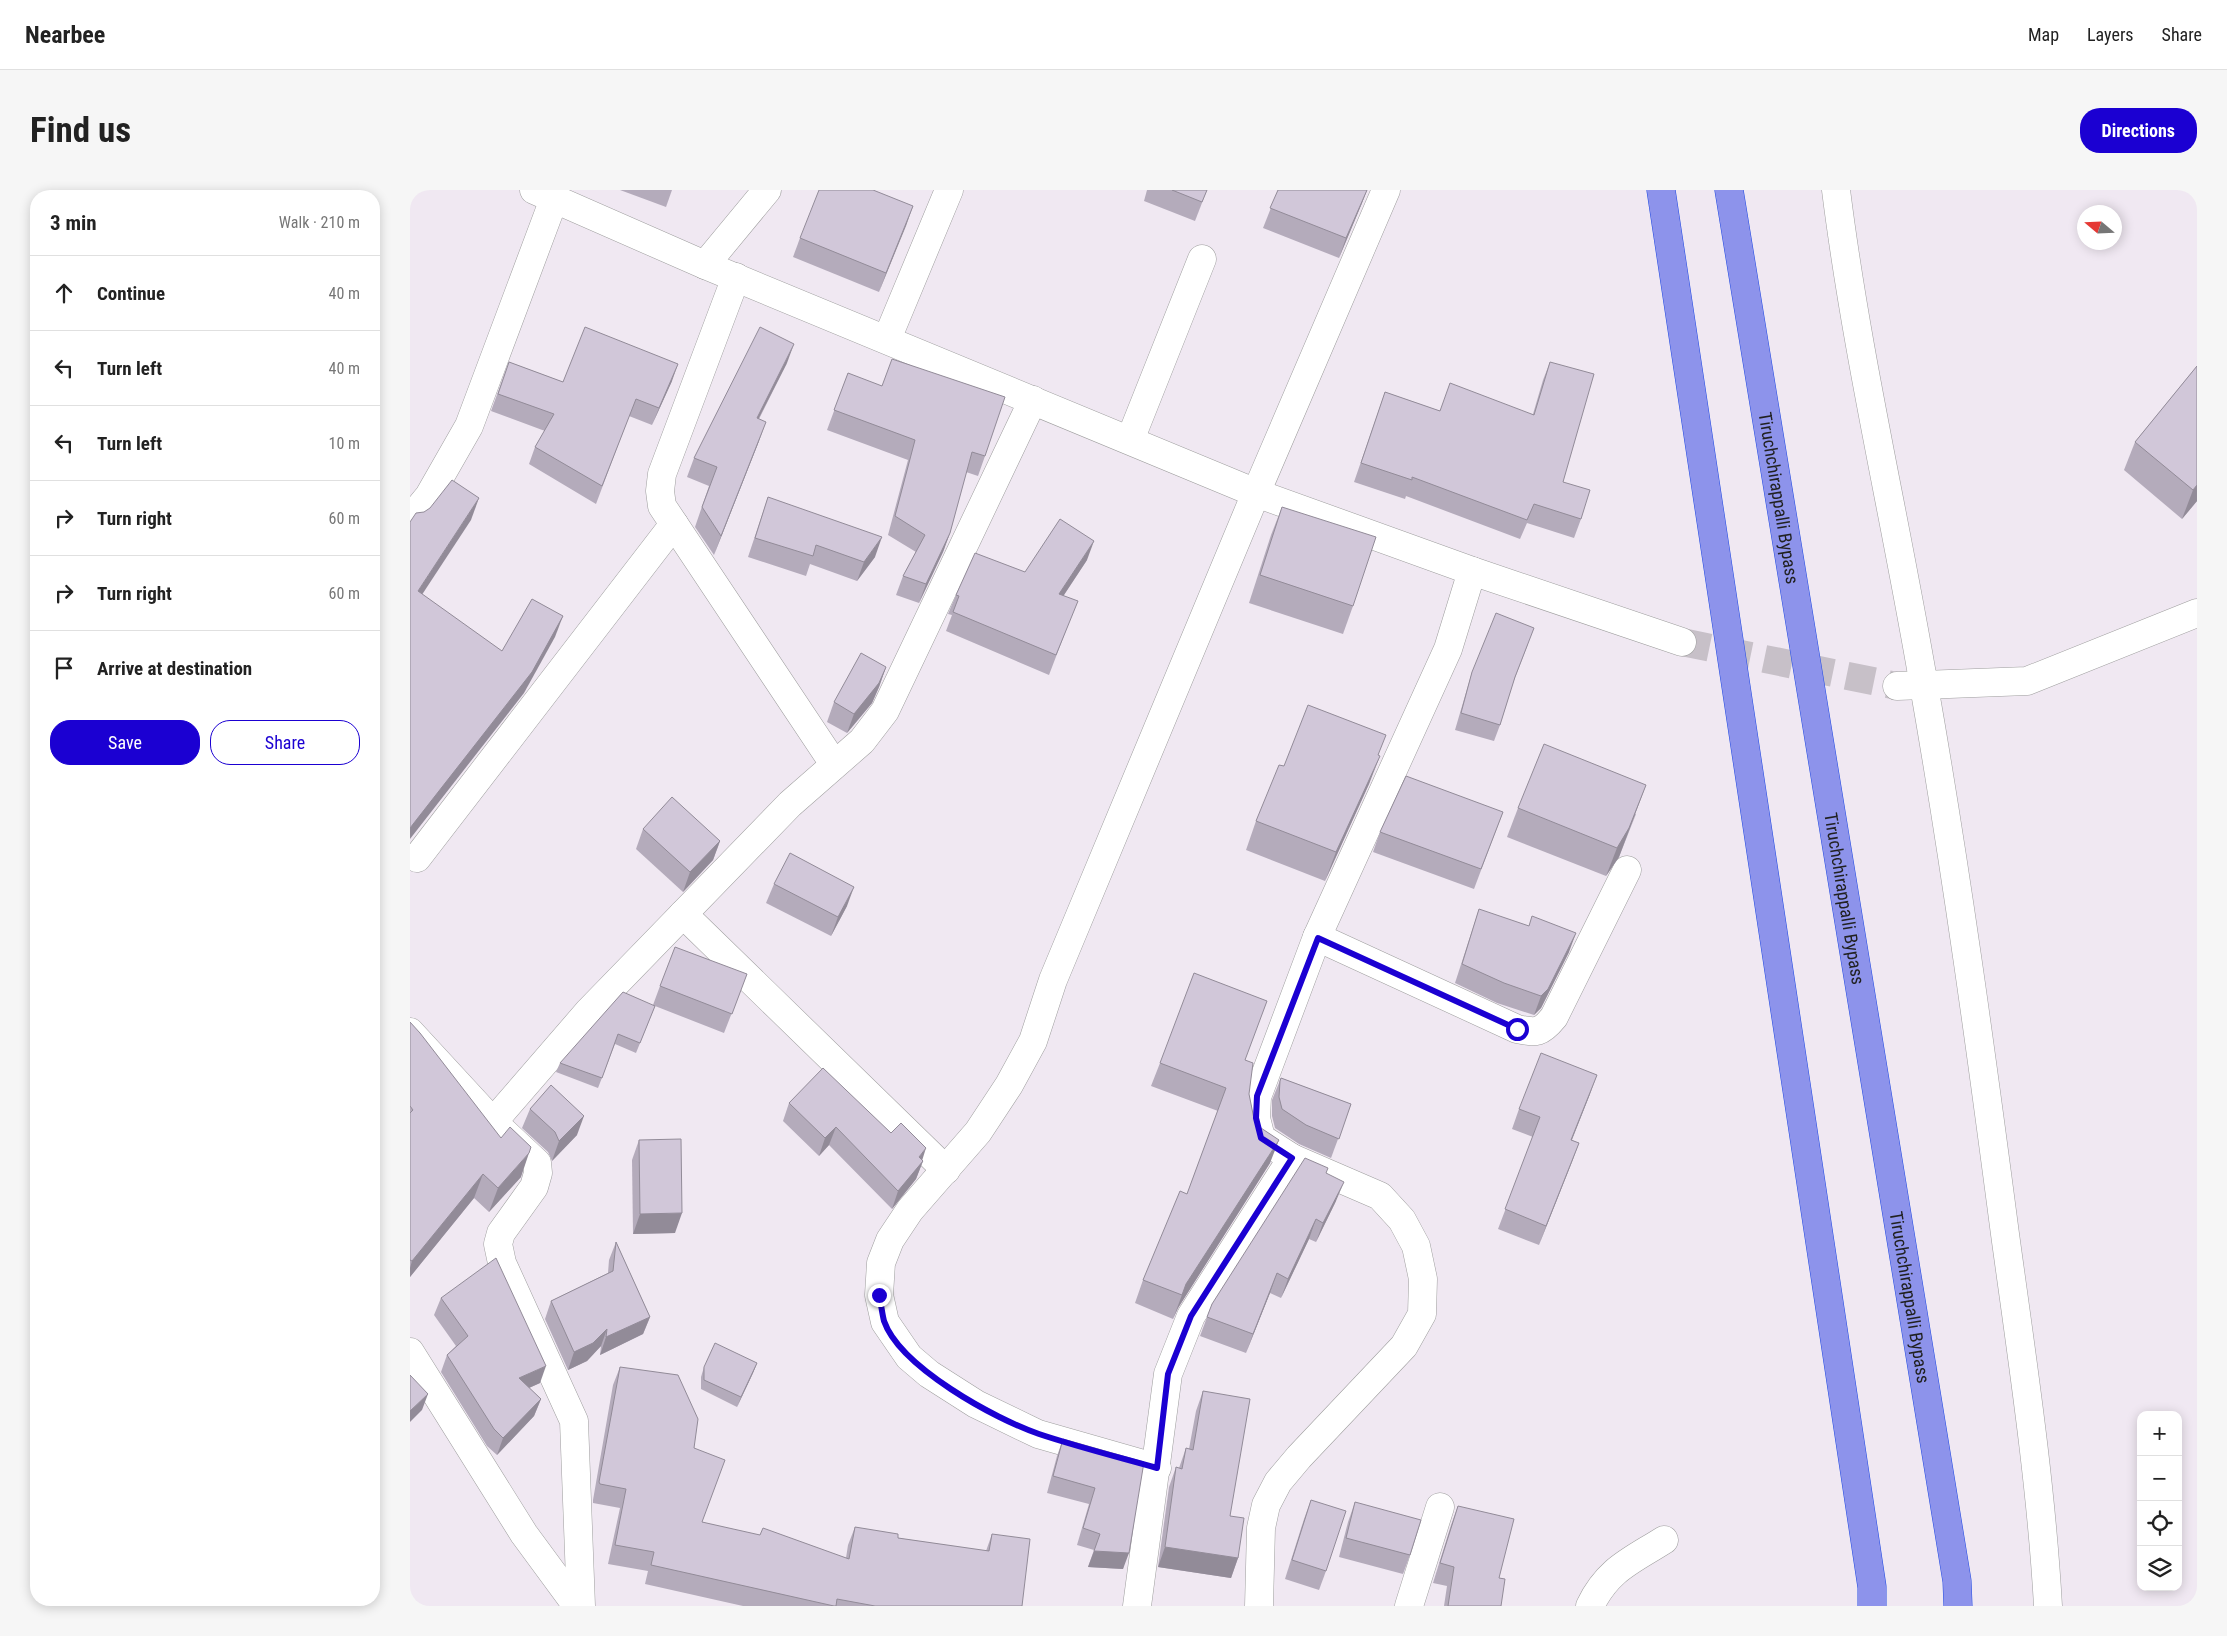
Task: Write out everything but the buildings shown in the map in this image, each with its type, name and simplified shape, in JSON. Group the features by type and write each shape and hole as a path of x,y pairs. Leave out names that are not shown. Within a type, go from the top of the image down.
{"highway":[{"path":"1661,190 1872,1587 1872,1606"},
{"name":"Tiruchchirappalli Bypass","path":"1729,190 1958,1581 1958,1606"}],"street":[{"path":"705,265 767,190"},
{"path":"887,339 949,190"},
{"path":"1157,1468 1038,1434 976,1404 929,1374 909,1357 884,1322 879,1295 881,1263 890,1240 910,1210 978,1132 1009,1085 1033,1041 1057,971 1256,493 1386,190"},
{"path":"1836,190 1847,275 1924,685 1989,1113 2038,1502 2048,1606"},
{"path":"410,519 429,496 469,426 544,194 705,265 1256,493 1682,642"},
{"path":"1130,440 1202,259"},
{"path":"736,277 662,474 660,491 662,506 834,764"},
{"path":"493,1122 590,1010 790,804 862,741 885,711 1033,400"},
{"path":"417,858 674,524"},
{"path":"1259,1606 1261,1528 1266,1505 1278,1482 1299,1456 1404,1346 1422,1314 1423,1278 1416,1246 1402,1220 1380,1196 1292,1158 1261,1138 1256,1118 1257,1096 1318,938 1448,649 1472,570"},
{"path":"1897,686 2027,682 2197,613"},
{"path":"1318,938 1517,1029 1534,1032 1545,1027 1554,1017 1627,870"},
{"path":"683,914 946,1170"},
{"path":"410,1032 493,1122 537,1163 538,1173 534,1187 501,1233 498,1244 502,1263 574,1420 579,1606"},
{"path":"1137,1606 1157,1468 1168,1374 1191,1316 1292,1158"},
{"path":"410,1352 524,1534 579,1606"},
{"path":"1408,1606 1440,1507"},
{"path":"1590,1606 1600,1586 1614,1571 1664,1540"}],"tunnel":[{"path":"1682,642 1897,686"}],"route":[{"path":"879,1295 884,1322 909,1357 929,1374 976,1404 1038,1434 1157,1468 1168,1374 1191,1316 1292,1158 1261,1138 1256,1118 1257,1096 1318,938 1517,1029"}]}
